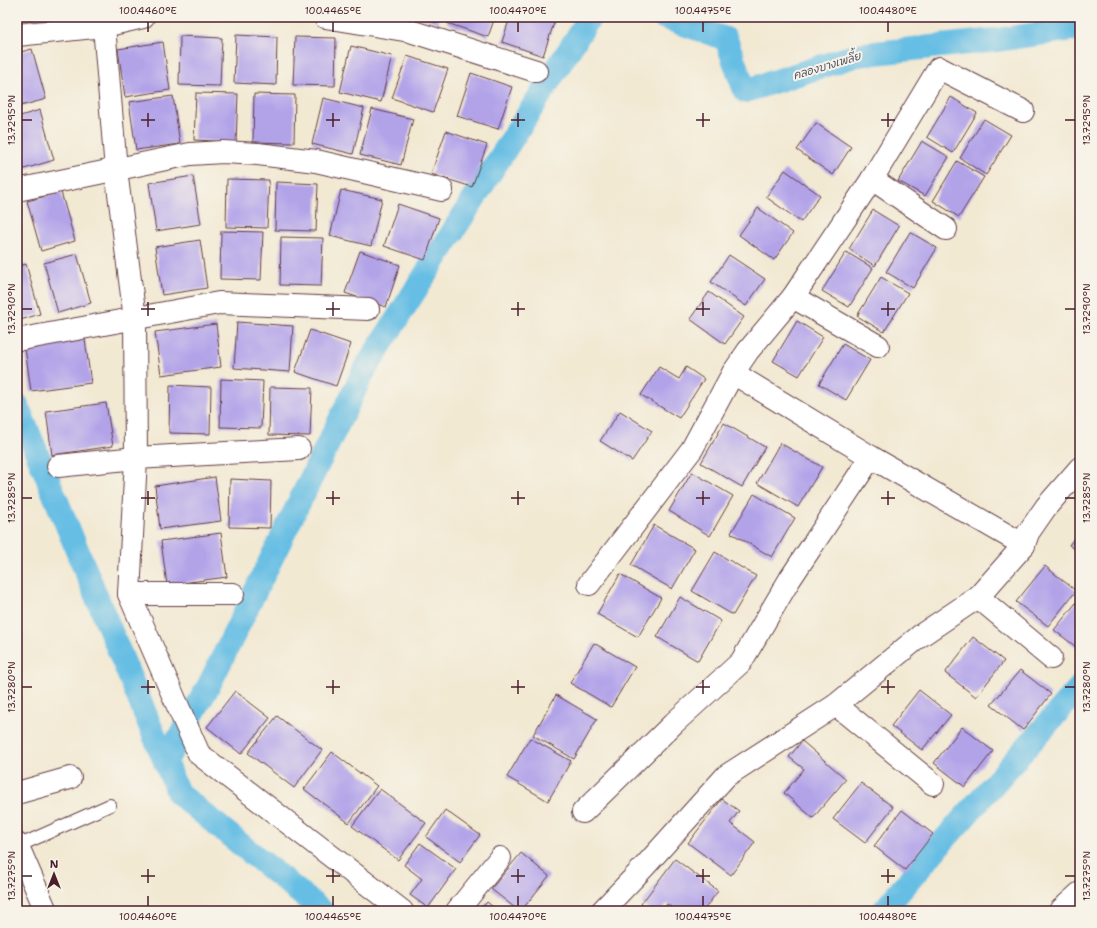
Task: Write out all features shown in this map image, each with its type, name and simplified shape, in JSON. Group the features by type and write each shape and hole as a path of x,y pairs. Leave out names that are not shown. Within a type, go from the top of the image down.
{"street":[{"path":"17,35 104,26 143,17"},
{"path":"325,17 410,31 536,71"},
{"path":"104,26 116,170 135,319 136,458 129,594 199,754 402,911"},
{"path":"589,584 692,449 733,373 748,351 793,297 872,179 939,68 1023,111"},
{"path":"17,190 190,154 223,152 316,160 442,190"},
{"path":"872,179 946,229"},
{"path":"793,297 878,346"},
{"path":"22,339 219,303 368,309"},
{"path":"733,373 871,457 1026,539"},
{"path":"58,466 136,458 299,449"},
{"path":"583,812 674,723 741,662 790,579 871,457"},
{"path":"602,911 726,776 836,705 920,636 978,597 1026,539 1046,507 1080,468"},
{"path":"129,594 233,594"},
{"path":"978,597 1051,658"},
{"path":"836,705 933,784"},
{"path":"17,793 70,778"},
{"path":"17,845 46,911"},
{"path":"457,911 500,858"},
{"path":"1060,911 1080,893"}],"lane":[{"path":"17,845 110,805"}],"building":[{"path":"416,17 440,17 438,23"},
{"path":"449,17 495,17 488,37 447,23"},
{"path":"510,17 556,17 543,56 502,42"},
{"path":"236,35 277,37 276,85 234,83"},
{"path":"180,36 222,38 220,86 179,85"},
{"path":"295,37 336,38 335,86 293,85"},
{"path":"163,42 170,90 125,97 118,49"},
{"path":"351,46 392,56 381,102 340,92"},
{"path":"32,49 46,99 17,107 17,53"},
{"path":"407,56 448,69 433,112 392,98"},
{"path":"471,73 512,87 498,129 457,116"},
{"path":"196,93 238,94 236,142 194,140"},
{"path":"254,94 295,95 294,143 253,142"},
{"path":"173,96 180,144 136,150 129,102"},
{"path":"951,97 977,113 953,153 927,137"},
{"path":"323,98 364,108 353,154 312,144"},
{"path":"372,109 413,119 401,165 360,155"},
{"path":"40,110 54,160 21,170 17,157 17,117"},
{"path":"984,119 1011,135 986,175 960,158"},
{"path":"816,123 851,147 833,175 797,150"},
{"path":"446,131 487,145 472,187 431,174"},
{"path":"922,141 949,157 925,196 898,181"},
{"path":"957,161 984,177 959,217 933,201"},
{"path":"785,170 820,195 801,222 766,197"},
{"path":"193,176 201,224 156,231 149,183"},
{"path":"227,179 269,180 267,228 226,227"},
{"path":"276,182 318,184 316,231 275,230"},
{"path":"341,190 382,199 371,246 330,236"},
{"path":"61,192 75,241 41,251 27,201"},
{"path":"398,204 439,218 425,260 384,246"},
{"path":"758,208 793,233 774,260 739,235"},
{"path":"873,210 899,226 875,266 849,249"},
{"path":"221,231 263,232 261,280 220,279"},
{"path":"910,232 937,248 913,288 886,272"},
{"path":"281,237 323,238 321,286 280,285"},
{"path":"200,240 207,288 162,295 155,247"},
{"path":"360,251 400,265 386,307 345,293"},
{"path":"846,252 873,268 849,307 822,291"},
{"path":"77,254 91,303 58,313 44,263"},
{"path":"729,255 765,279 746,306 711,282"},
{"path":"26,264 40,314 17,321 17,267"},
{"path":"881,277 908,293 884,332 857,316"},
{"path":"709,292 744,317 725,344 690,319"},
{"path":"797,321 823,337 799,376 773,361"},
{"path":"237,322 293,326 290,372 234,368"},
{"path":"216,324 221,367 161,375 155,332"},
{"path":"310,330 351,344 336,386 295,372"},
{"path":"85,339 91,383 31,391 25,348"},
{"path":"843,344 870,360 846,400 819,384"},
{"path":"659,367 679,379 686,367 704,379 679,418 641,395"},
{"path":"221,379 263,381 261,428 220,427"},
{"path":"170,385 211,387 210,434 169,433"},
{"path":"270,387 312,388 310,436 269,435"},
{"path":"106,403 113,446 52,455 46,411"},
{"path":"620,411 652,431 632,461 600,441"},
{"path":"724,423 765,447 742,487 701,463"},
{"path":"780,443 822,467 798,507 757,483"},
{"path":"692,472 733,496 710,536 669,511"},
{"path":"215,477 221,521 160,529 155,486"},
{"path":"230,479 271,481 270,528 229,527"},
{"path":"754,494 795,518 772,557 731,533"},
{"path":"654,525 695,549 672,589 631,565"},
{"path":"1080,531 1080,553 1069,545"},
{"path":"221,533 227,577 167,585 161,541"},
{"path":"715,552 756,576 733,615 692,591"},
{"path":"1045,566 1076,591 1048,626 1016,602"},
{"path":"620,574 661,598 638,637 597,614"},
{"path":"680,597 721,621 698,661 657,637"},
{"path":"1080,598 1080,650 1054,630"},
{"path":"973,637 1004,661 976,697 945,673"},
{"path":"594,643 635,667 611,707 570,683"},
{"path":"1020,670 1051,694 1023,730 991,705"},
{"path":"919,690 951,715 922,750 891,726"},
{"path":"235,691 270,718 241,754 207,727"},
{"path":"556,695 597,719 574,759 533,735"},
{"path":"277,716 322,750 294,788 248,753"},
{"path":"962,727 993,751 965,787 934,763"},
{"path":"530,738 571,761 548,801 507,777"},
{"path":"802,741 846,779 813,818 784,793 804,769 789,757"},
{"path":"332,752 377,786 349,823 304,789"},
{"path":"861,783 893,807 865,843 833,819"},
{"path":"380,789 426,823 398,860 352,826"},
{"path":"722,799 739,811 730,823 755,842 731,875 688,843"},
{"path":"445,810 480,835 460,862 426,837"},
{"path":"902,810 933,834 905,870 874,846"},
{"path":"420,843 456,869 428,908 410,895 422,879 404,865"},
{"path":"521,853 549,876 521,911 519,911 491,889"},
{"path":"675,859 718,891 703,911 676,911 667,904 662,911 651,911 641,904"},
{"path":"487,902 498,911 479,911"}],"waterway":[{"path":"165,762 208,687 365,369 590,17"},
{"name":"คลองบางเพลี้ย","path":"663,17 726,39 745,91 857,55 996,40 1080,28"},
{"path":"17,405 178,793 322,911"},
{"path":"883,911 1080,687"}]}
